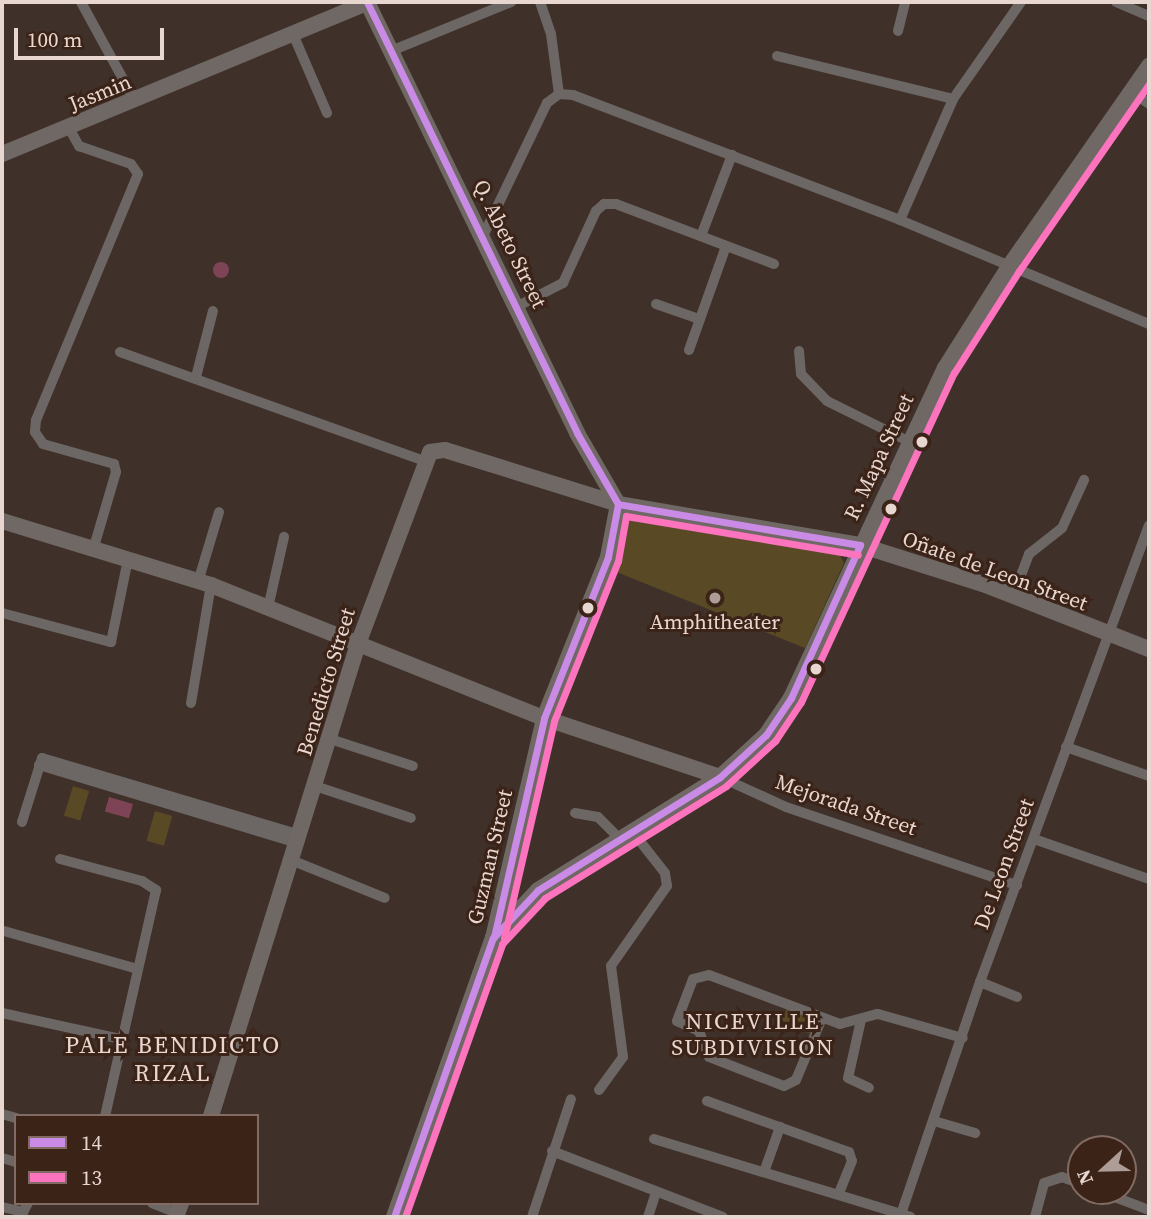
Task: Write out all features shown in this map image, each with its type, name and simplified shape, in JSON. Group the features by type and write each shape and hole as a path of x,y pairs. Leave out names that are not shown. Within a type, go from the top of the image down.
{"main road":[{"name":"Jasmin","path":"2,154 135,102 367,2"},
{"name":"Q. Abeto Street","path":"367,2 518,306 576,433 618,504"},
{"name":"R. Mapa Street","path":"494,938 538,890 720,777 766,735 791,698 908,441 945,368 1010,265 1149,66"},
{"path":"424,461 430,452 445,450 618,504"},
{"name":"Benedicto Street","path":"212,1114 358,644 424,461"},
{"name":"Oñate de Leon Street","path":"618,504 860,545 1013,596 1149,649"},
{"name":"Guzman Street","path":"394,1217 494,938 544,718 608,557 618,504"},
{"name":"Mejorada Street","path":"2,521 204,584 544,718 720,777"}],"street":[{"path":"81,2 135,102"},
{"path":"391,51 512,2"},
{"path":"482,236 538,118 559,94 551,34 540,2"},
{"path":"898,30 905,2"},
{"path":"900,220 953,99 1021,2"},
{"path":"1116,2 1149,16"},
{"path":"293,34 327,113"},
{"path":"777,56 953,99"},
{"path":"1130,91 1149,104"},
{"path":"559,94 732,155 900,220 1149,324"},
{"path":"69,128 79,146 131,164 138,174 36,420 35,432 43,444 114,464 116,472 93,550"},
{"path":"701,236 732,155"},
{"path":"518,306 563,282 596,211 604,204 616,204 701,236 725,248 774,264"},
{"path":"689,349 725,248"},
{"path":"656,304 699,319"},
{"path":"197,377 213,311"},
{"path":"799,351 801,374 827,401 908,441"},
{"path":"120,352 197,377 424,461"},
{"path":"1013,596 1029,554 1062,528 1084,480"},
{"path":"191,703 204,584 219,512"},
{"name":"De Leon Street","path":"904,1216 980,982 1149,525"},
{"path":"268,608 284,537"},
{"path":"2,613 111,642 128,559"},
{"path":"330,739 413,766"},
{"path":"1066,747 1149,776"},
{"path":"22,822 40,761 298,839"},
{"name":"Mejorada Street","path":"720,777 786,807 1017,885"},
{"path":"315,786 411,818"},
{"path":"575,813 598,817 626,835 665,873 667,886 611,966 623,1057 599,1090"},
{"path":"1034,839 1149,879"},
{"path":"60,859 142,881 156,890 105,1114"},
{"path":"291,860 385,898"},
{"path":"4,931 137,970"},
{"path":"822,1018 796,1080 784,1086 709,1058 699,1031 677,1021 693,979 709,975 795,1003 822,1018 849,1025 878,1014 963,1038"},
{"path":"980,982 1017,997"},
{"path":"2,1013 120,1040"},
{"path":"861,1020 848,1078 869,1088"},
{"path":"532,1217 571,1099"},
{"path":"706,1101 851,1154 839,1194"},
{"path":"934,1121 975,1133"},
{"path":"764,1172 780,1127"},
{"path":"654,1139 904,1216"},
{"path":"552,1151 723,1217"},
{"path":"1035,1217 1044,1183 1062,1177 1067,1179"},
{"path":"648,1217 656,1193"},
{"path":"2,1207 23,1212 27,1205"},
{"path":"158,1205 178,1211"}],"shaded area":[{"path":"218,262 224,262 229,270 227,276 218,278 213,273 213,267"},
{"path":"630,512 758,540 838,551 844,563 805,648 609,569"},
{"path":"73,786 89,791 80,821 64,816"},
{"path":"109,797 133,804 129,818 105,811"},
{"path":"155,811 172,816 164,846 146,841"},
{"path":"788,1006 816,1019 809,1034 781,1021"}],"transit line":[{"name":"14","path":"367,2 577,433 618,504"},
{"name":"13","path":"405,1217 502,944 545,898 726,786 775,741 801,702 954,373 1019,271 1149,84"},
{"name":"14","path":"494,937 544,718 608,557 618,504"},
{"name":"14","path":"394,1217 493,938 538,890 720,777 766,735 791,698 860,545 618,504"},
{"name":"13","path":"504,938 554,721 618,561 626,516 858,555"}],"place":[{"name":"Amphitheater","path":"715,598"}],"district":[{"name":"NICEVILLE SUBDIVISION","path":"753,1034"},
{"name":"PALE BENIDICTO RIZAL","path":"173,1059"}]}
